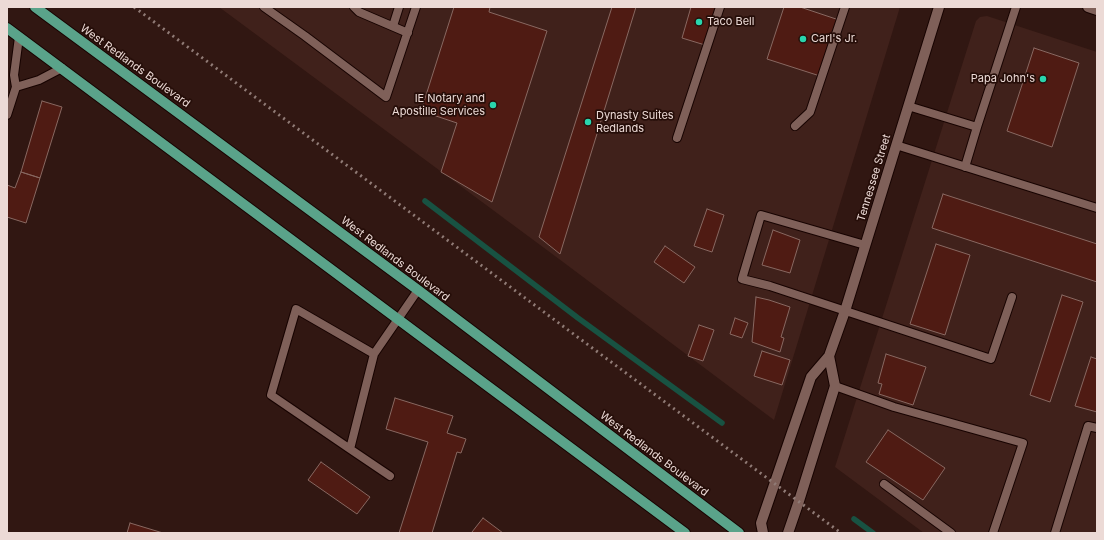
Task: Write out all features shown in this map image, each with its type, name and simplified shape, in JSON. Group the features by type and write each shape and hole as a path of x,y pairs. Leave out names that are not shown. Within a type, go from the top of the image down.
{"main road":[{"name":"West Redlands Boulevard","path":"35,7 418,290 739,533"},
{"name":"Tennessee Street","path":"763,533 761,523 810,376 830,356 939,7"},
{"path":"1088,7 1097,10"},
{"path":"7,28 685,533"},
{"name":"Tennessee Street","path":"788,533 835,386 830,356"}],"lane":[{"path":"264,7 386,97 416,7"},
{"path":"354,7 359,12 408,33"},
{"path":"393,26 399,7"},
{"path":"677,138 720,7"},
{"path":"795,126 810,112 845,7"},
{"path":"965,167 1016,7"},
{"path":"7,115 16,87 14,75 19,37"},
{"path":"16,87 39,80 62,68"},
{"path":"908,106 977,127"},
{"path":"896,145 1097,208"},
{"path":"865,245 761,215 742,278 992,359 1012,297"},
{"path":"350,450 374,354 418,290"},
{"path":"374,354 296,309 271,395 390,476"},
{"path":"835,386 894,406 1023,443 993,533"},
{"path":"1055,533 1088,426 1097,428"},
{"path":"884,484 951,533"}],"shaded area":[{"path":"219,7 900,7 774,420 559,259"},
{"path":"987,16 1097,52 1097,533 924,533 835,467 976,21 980,17"}],"building":[{"path":"454,7 490,7 489,12 547,31 492,202 441,172 457,123 421,111"},
{"name":"Dynasty Suites Redlands","path":"612,7 636,7 560,254 539,237"},
{"name":"Taco Bell","path":"691,7 717,7 705,45 682,38"},
{"name":"Carl's Jr.","path":"784,7 800,7 839,20 820,76 767,59"},
{"path":"1034,48 1079,63 1052,147 1007,131"},
{"path":"42,101 62,107 40,178 21,172"},
{"path":"21,172 40,178 26,223 7,217 7,185 15,188"},
{"path":"943,194 1097,244 1097,282 932,228"},
{"path":"707,209 724,215 712,252 694,246"},
{"path":"773,230 800,240 790,273 762,265"},
{"path":"936,244 970,255 945,335 910,324"},
{"path":"665,246 695,267 684,283 654,262"},
{"path":"1062,295 1083,302 1050,402 1030,395"},
{"path":"756,297 790,307 781,337 784,338 780,352 752,342"},
{"path":"735,318 748,323 742,338 730,334"},
{"path":"699,325 714,330 703,361 688,356"},
{"path":"762,351 790,360 782,385 754,376"},
{"path":"886,354 926,367 913,405 879,394 882,384 878,383"},
{"path":"1091,357 1097,359 1097,412 1075,406"},
{"path":"395,398 453,416 447,433 466,439 461,453 457,452 432,533 399,533 428,442 386,429"},
{"path":"888,430 945,468 923,500 866,462"},
{"path":"321,462 370,497 357,514 308,480"},
{"path":"483,518 503,533 472,532"},
{"path":"130,523 163,533 127,533"}],"waterway":[{"path":"425,201 578,318 722,423"},
{"path":"854,519 873,533"}],"railway":[{"path":"134,7 841,533"}],"place":[{"name":"Taco Bell","path":"699,22"},
{"name":"Carl's Jr.","path":"803,39"},
{"name":"Papa John's","path":"1043,79"},
{"name":"IE Notary and Apostille Services","path":"493,105"},
{"name":"Dynasty Suites Redlands","path":"588,122"}]}
